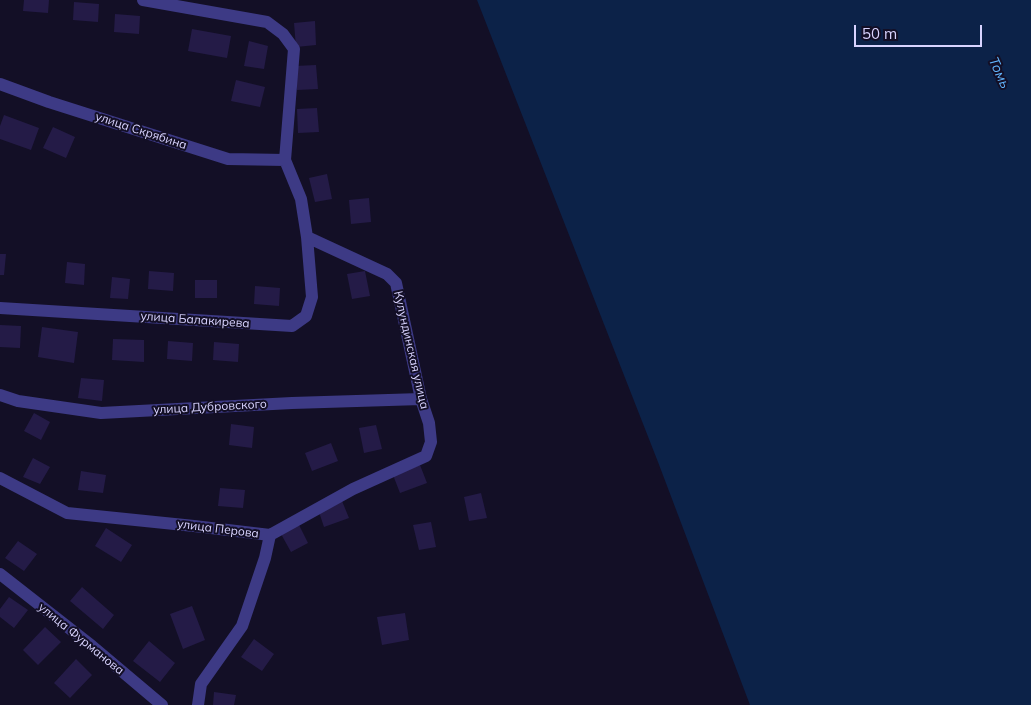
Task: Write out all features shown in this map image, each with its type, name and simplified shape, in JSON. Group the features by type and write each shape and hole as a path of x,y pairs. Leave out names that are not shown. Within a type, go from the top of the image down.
{"street":[{"path":"143,0 267,22 283,34 294,49 285,160"},
{"name":"улица Скрябина","path":"0,84 49,102 228,159 285,160"},
{"name":"улица Балакирева","path":"0,308 292,326 306,316 312,296 307,237 301,199 285,160"},
{"name":"Кулундинская улица","path":"307,237 387,274 396,283 421,399 429,423 432,442 426,456"},
{"name":"улица Дубровского","path":"0,395 18,401 102,413 292,403 421,399"},
{"name":"улица Перова","path":"0,478 67,513 270,535 353,489 426,456"},
{"path":"198,705 201,684 242,626 265,558 270,535"},
{"name":"улица Фурманова","path":"0,574 92,646 162,705"}],"water":[{"name":"Томь","path":"477,0 1031,0 1031,705 750,705 658,462"}],"building":[{"path":"24,0 49,0 48,13 23,11"},
{"path":"74,2 99,4 98,22 73,20"},
{"path":"115,14 140,16 139,34 114,32"},
{"path":"315,21 316,45 296,47 294,23"},
{"path":"192,29 231,36 227,58 188,51"},
{"path":"249,41 268,46 264,69 244,66"},
{"path":"316,65 318,89 297,90 295,66"},
{"path":"236,80 265,87 260,107 231,101"},
{"path":"317,108 319,132 298,133 297,109"},
{"path":"4,115 39,128 31,150 0,139 0,126"},
{"path":"53,127 75,137 66,158 43,148"},
{"path":"327,174 332,199 315,202 309,178"},
{"path":"369,198 371,222 351,224 349,200"},
{"path":"0,254 6,254 4,275 0,275"},
{"path":"67,262 85,264 84,285 65,283"},
{"path":"149,271 174,273 173,291 148,289"},
{"path":"365,271 370,296 352,299 347,274"},
{"path":"112,277 130,279 128,299 110,298"},
{"path":"195,280 217,280 217,298 195,298"},
{"path":"255,286 280,288 279,306 254,304"},
{"path":"0,325 21,326 20,348 0,347"},
{"path":"42,327 78,332 74,363 38,357"},
{"path":"113,339 144,340 144,362 112,360"},
{"path":"168,341 193,343 192,361 167,359"},
{"path":"214,342 239,344 238,362 213,360"},
{"path":"81,378 104,380 102,401 78,398"},
{"path":"34,413 50,422 41,440 24,431"},
{"path":"231,424 254,427 252,448 229,445"},
{"path":"376,425 382,449 364,453 359,428"},
{"path":"331,443 338,461 312,471 305,453"},
{"path":"33,458 50,467 40,484 23,477"},
{"path":"420,465 427,483 400,493 393,475"},
{"path":"81,471 106,475 103,493 78,490"},
{"path":"220,488 245,490 243,508 218,506"},
{"path":"481,493 487,518 469,521 464,497"},
{"path":"342,501 349,518 324,527 318,509"},
{"path":"431,522 436,547 419,550 413,525"},
{"path":"299,525 308,543 291,552 281,534"},
{"path":"106,528 132,545 121,562 95,546"},
{"path":"18,541 37,554 24,571 5,558"},
{"path":"82,587 114,615 103,629 70,601"},
{"path":"9,597 28,610 14,628 0,617 0,609"},
{"path":"192,606 205,640 183,649 170,614"},
{"path":"405,613 409,640 382,645 377,617"},
{"path":"45,627 61,642 38,665 23,650"},
{"path":"254,639 274,654 262,671 241,657"},
{"path":"149,641 175,663 160,682 133,661"},
{"path":"76,659 92,675 70,698 54,683"},
{"path":"214,692 236,695 234,705 213,705"}]}
